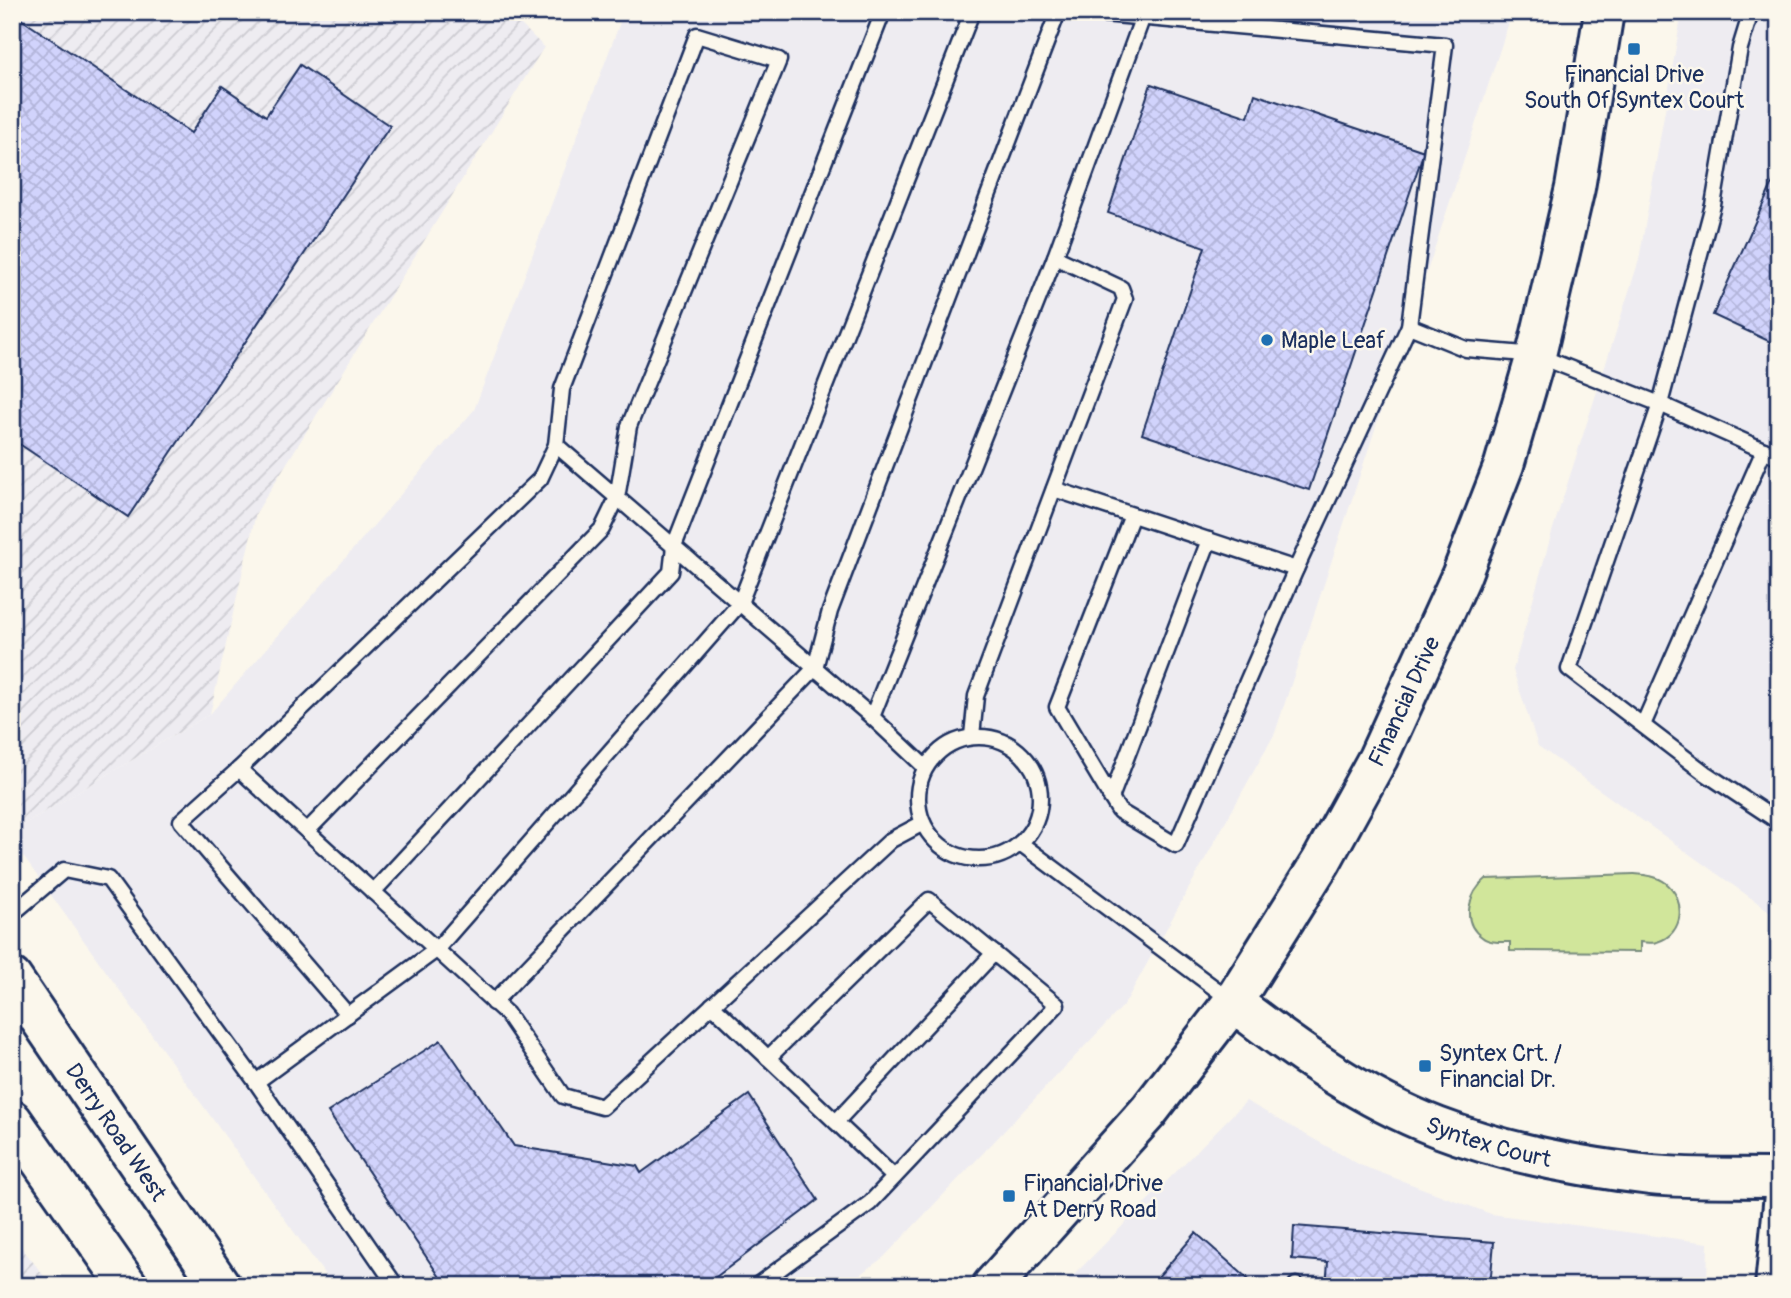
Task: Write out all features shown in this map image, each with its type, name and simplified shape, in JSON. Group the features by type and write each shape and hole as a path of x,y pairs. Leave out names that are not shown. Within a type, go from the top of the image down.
{"street":[{"name":"Financial Drive","path":"992,1286 1148,1112 1233,1002 1322,860 1378,758 1466,564 1504,465 1536,355 1575,188 1605,12"},
{"name":"Derry Road West","path":"12,978 221,1286"},
{"name":"Syntex Court","path":"1233,1002 1322,1067 1370,1095 1437,1127 1535,1157 1652,1175 1779,1178"},
{"path":"12,1120 128,1286"},
{"path":"1769,1286 1779,1184"}],"lane":[{"path":"373,892 671,572 674,546 883,12"},
{"path":"256,1082 436,950 740,603 972,12"},
{"path":"493,1003 815,668 830,611 1058,12"},
{"path":"1081,12 1445,45 1409,326 1296,569 1176,845 1119,811 1057,706 1132,515"},
{"path":"1751,12 1740,48 1713,205 1660,404 1569,668 1705,773 1779,822"},
{"path":"872,717 1055,257 1142,19"},
{"path":"307,831 602,529 617,498 629,426 779,60 697,35 562,389 556,445 540,479 239,769 181,821 348,1015"},
{"path":"972,736 975,696 1125,299 1121,288 1055,257"},
{"path":"1409,326 1466,349 1536,355 1660,404 1779,457"},
{"path":"556,445 872,717 925,767"},
{"path":"1643,725 1764,450"},
{"path":"1054,489 1296,569"},
{"path":"1111,798 1209,540"},
{"path":"972,736 991,737 1009,744 1024,756 1035,772 1040,791 1039,810 1032,828 1020,843 1004,854 986,859 967,858 948,851 934,839 923,823 918,805 919,785 925,767 937,752 953,741 972,736"},
{"path":"239,769 507,1014 563,1096 603,1107 891,840 923,823"},
{"path":"1020,843 1233,1002"},
{"path":"12,914 64,870 108,879 256,1082 396,1286"},
{"path":"756,1286 870,1203 1058,1005 929,901 768,1058"},
{"path":"836,1122 994,953"},
{"path":"712,1005 894,1177"}],"shaded area":[{"path":"12,12 508,12 544,47 256,513 210,714 12,831"},
{"path":"624,12 1512,13 1275,733 1124,1005 884,1257 844,1286 333,1286 12,841 12,831 210,714 474,410"},
{"path":"1682,12 1779,12 1779,918 1538,746 1513,670 1552,532 1639,260"},
{"path":"1246,1101 1360,1165 1491,1214 1708,1243 1707,1286 1063,1286"},
{"path":"14,1238 52,1286 12,1286"}],"green space":[{"path":"1634,874 1655,877 1666,883 1677,898 1680,916 1673,932 1666,938 1655,943 1640,942 1640,952 1510,951 1510,942 1485,939 1475,931 1471,923 1471,899 1486,879"}],"building":[{"path":"12,13 191,133 222,86 266,116 300,65 390,126 128,517 12,439"},
{"name":"Maple Leaf","path":"1151,84 1248,117 1255,94 1424,151 1309,490 1142,434 1205,247 1108,213"},
{"path":"1779,169 1779,346 1713,315"},
{"path":"441,1040 514,1146 637,1166 641,1173 749,1095 818,1200 704,1286 446,1286 328,1112"},
{"path":"1294,1226 1494,1242 1490,1286 1326,1286 1328,1262 1292,1259"},
{"path":"1196,1233 1256,1286 1150,1286"}],"place":[{"name":"Financial Drive South Of Syntex Court","path":"1634,49"},
{"name":"Maple Leaf","path":"1267,340"},
{"name":"Syntex Crt. / Financial Dr.","path":"1425,1066"},
{"name":"Financial Drive At Derry Road","path":"1009,1196"}]}
